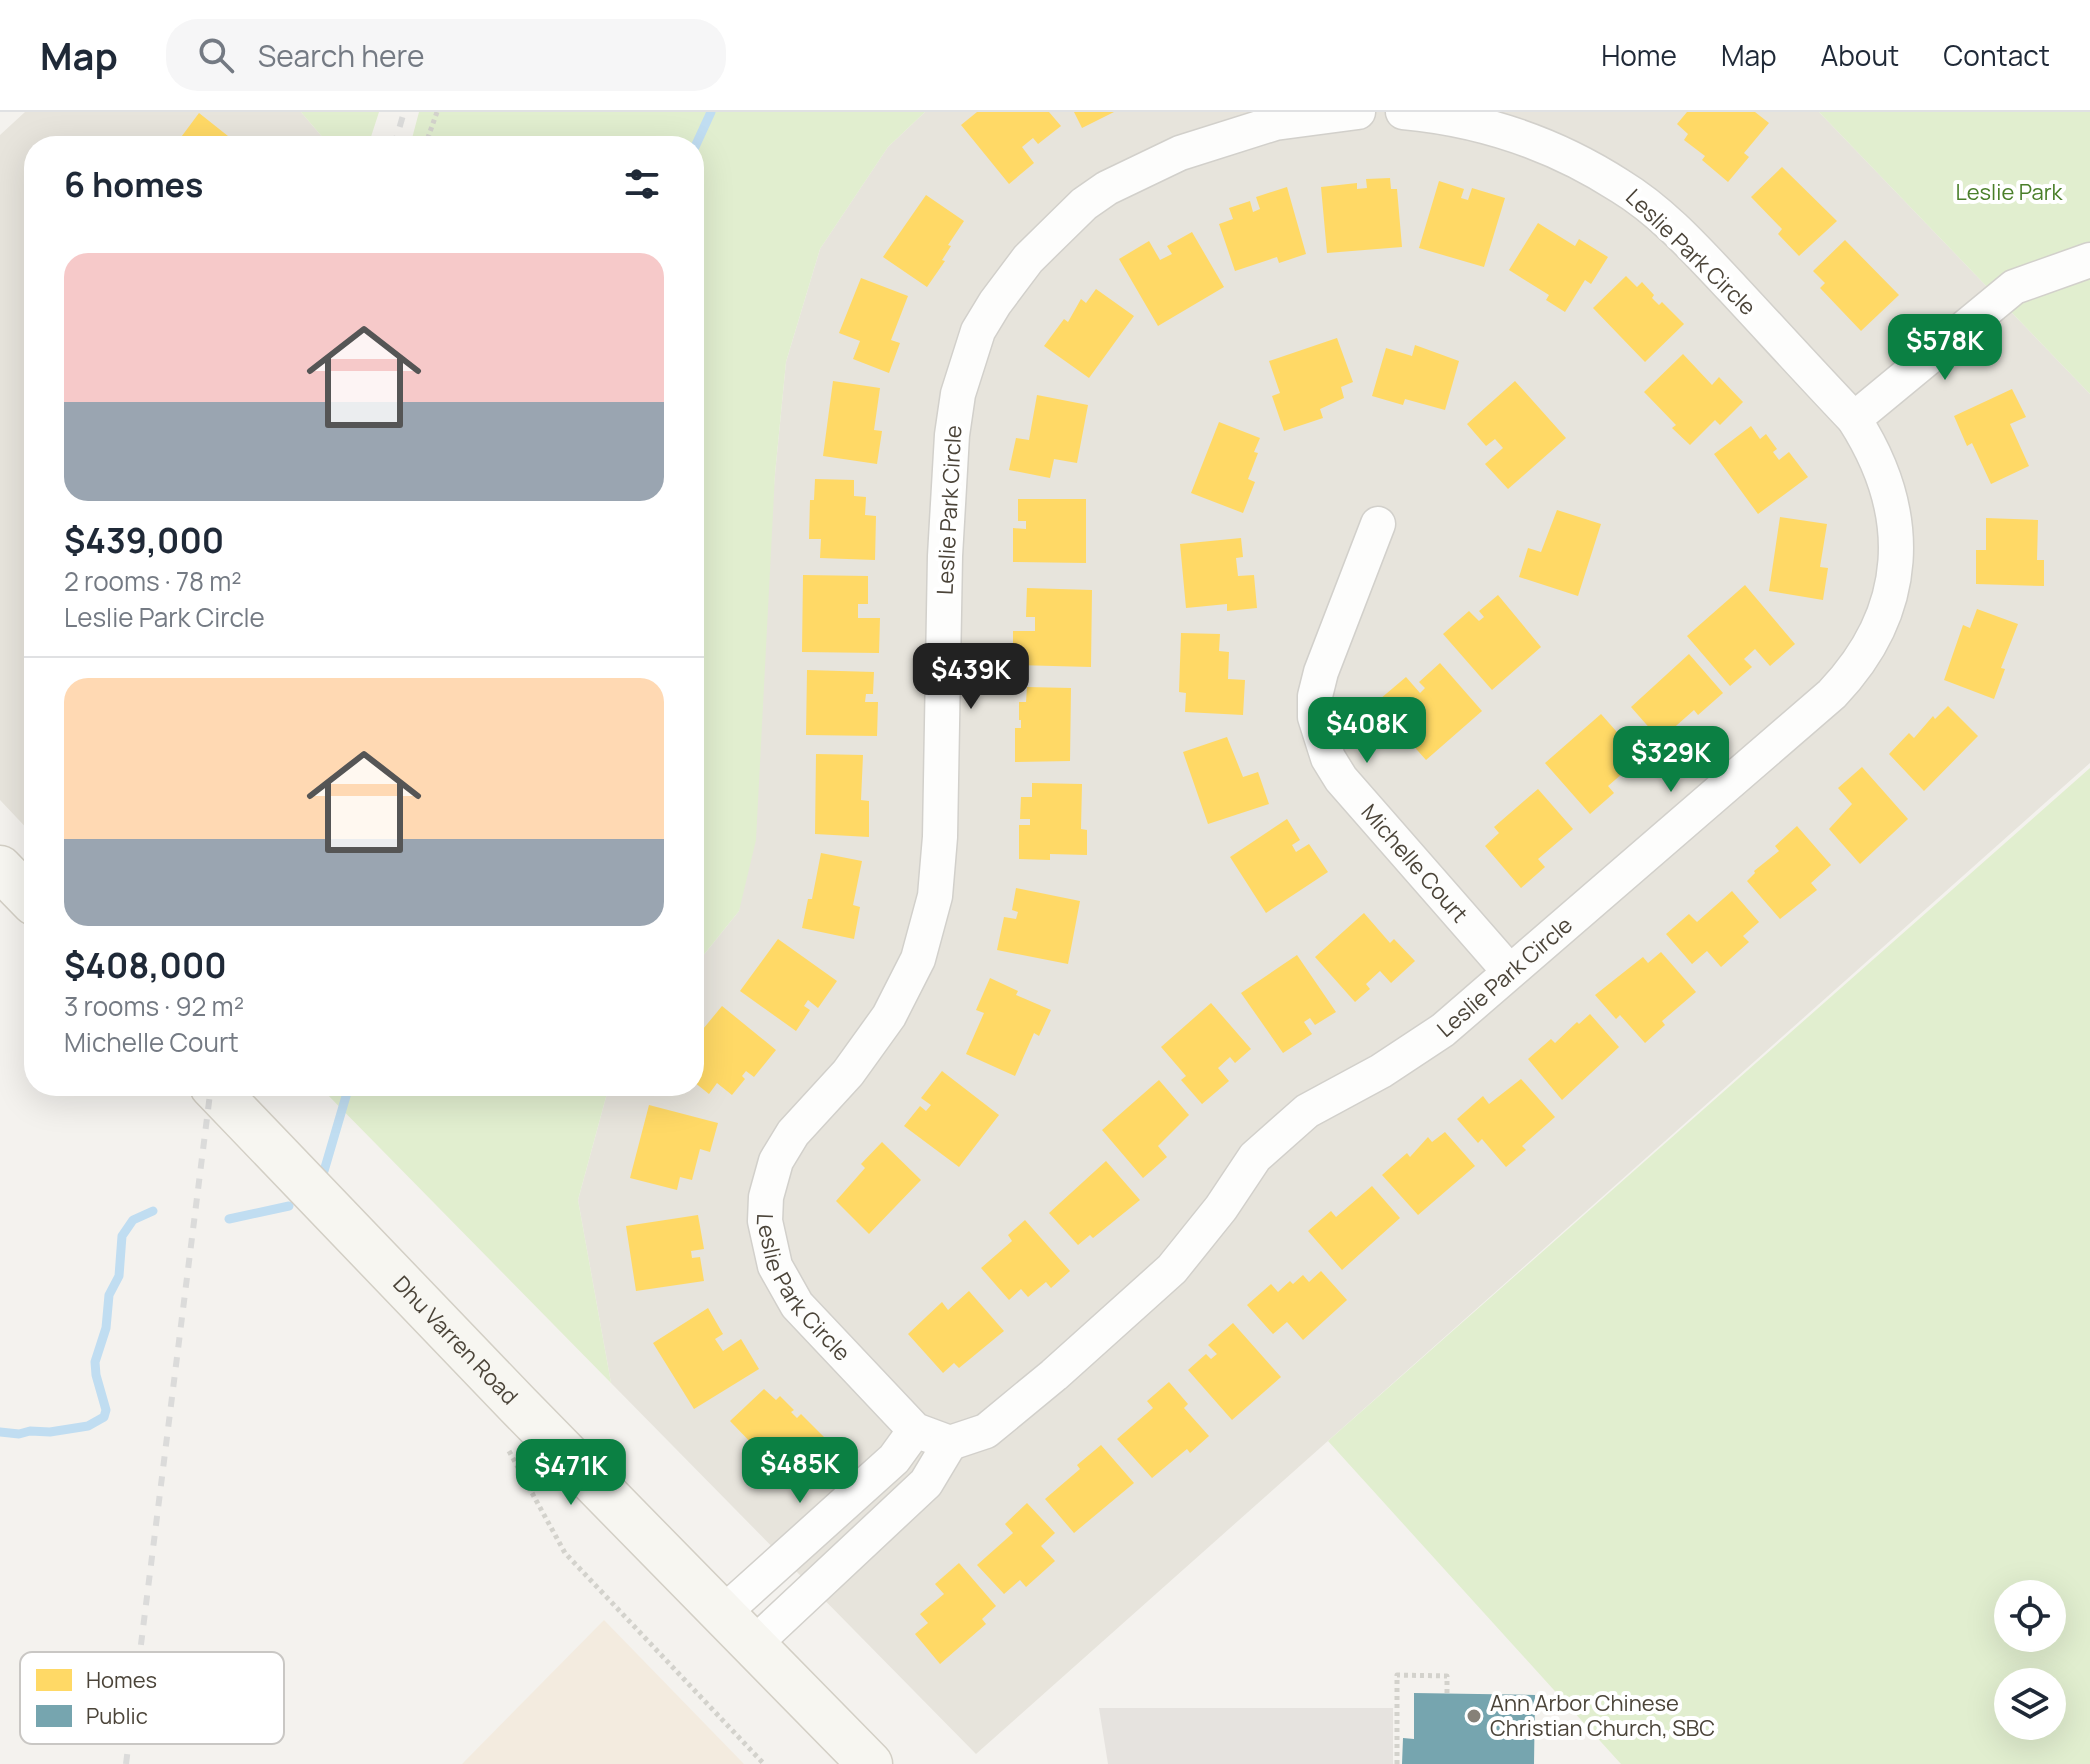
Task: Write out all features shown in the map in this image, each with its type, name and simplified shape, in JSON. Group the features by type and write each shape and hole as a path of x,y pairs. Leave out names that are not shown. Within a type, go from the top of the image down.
{"main road":[{"path":"0,868 24,893"},
{"name":"Dhu Varren Road","path":"222,1096 870,1764"}],"street":[{"name":"Leslie Park Circle","path":"1358,112 1275,123 1180,153 1107,188 1084,204 1042,243 1009,282 978,331 966,364 952,435 946,541 940,837 935,896 918,959 889,1016 848,1073 784,1145 770,1179 765,1221 775,1266 797,1305 915,1430 950,1443 986,1431 1054,1375 1172,1269 1221,1208 1255,1157 1307,1111 1381,1071 1443,1030 1832,694 1862,657 1879,626 1890,595 1896,560 1895,522 1873,449 1854,419 1703,258 1648,206 1622,187 1549,148 1497,129 1443,116 1403,112"},
{"path":"1854,419 2014,287 2090,260"},
{"name":"Michelle Court","path":"1378,524 1321,672 1315,696 1315,717 1320,738 1341,779 1509,971"},
{"path":"722,1614 894,1459 915,1430"},
{"path":"753,1645 926,1483 950,1443"},
{"path":"846,1503 873,1533"}],"path":[{"path":"429,136 437,112"},
{"path":"504,1438 514,1464 565,1553 764,1764"},
{"path":"1397,1764 1397,1675 1447,1676 1447,1693"}],"shaded area":[{"path":"25,112 301,112 321,136 24,136 24,825 0,800 0,135"},
{"path":"925,112 1819,112 2090,394 2090,763 976,1754 611,1383 578,1200 606,1096 704,1096 704,955 739,911 786,362 820,249 888,147"},
{"path":"604,1620 744,1764 462,1764"},
{"path":"1099,1708 1393,1708 1393,1764 1108,1764"}],"green space":[{"path":"301,112 379,112 371,136 321,136"},
{"path":"419,112 925,112 888,147 820,249 786,362 775,474 756,840 739,911 704,955 704,136 413,136"},
{"name":"Leslie Park","path":"1819,112 2090,112 2090,394"},
{"path":"2090,768 2090,1764 1621,1764 1328,1441"},
{"path":"329,1096 606,1096 578,1200 611,1383"}],"building: Homes":[{"path":"977,112 1049,112 1061,126 1038,144 1033,138 1022,147 1034,163 1009,184 961,125"},
{"path":"1074,112 1114,112 1082,128"},
{"path":"1687,112 1755,112 1769,123 1744,153 1749,157 1728,182 1702,160 1705,156 1684,140 1688,134 1677,124"},
{"path":"199,113 228,136 182,136"},
{"path":"1782,167 1837,221 1799,256 1778,234 1782,229 1751,197"},
{"path":"1390,178 1391,189 1397,189 1402,247 1327,253 1321,187 1357,183 1357,189 1367,188 1366,179"},
{"path":"1439,181 1464,189 1461,198 1468,200 1472,188 1505,198 1484,267 1419,248"},
{"path":"1287,187 1306,254 1279,263 1277,257 1235,271 1219,224 1233,219 1229,208 1250,201 1253,212 1260,209 1256,197"},
{"path":"926,195 964,221 948,245 951,246 942,260 945,261 927,287 883,257"},
{"path":"1538,223 1575,246 1579,239 1608,257 1591,284 1585,280 1565,312 1546,300 1549,295 1509,270"},
{"path":"1192,232 1224,287 1158,326 1119,259 1149,241 1160,260 1172,254 1167,246"},
{"path":"1845,240 1899,295 1861,331 1820,288 1825,283 1813,271"},
{"path":"1626,276 1637,287 1642,282 1659,305 1662,302 1684,324 1645,362 1593,308"},
{"path":"861,278 908,296 891,340 900,343 889,373 853,359 860,341 839,333"},
{"path":"1096,289 1134,316 1089,378 1044,346 1064,319 1068,322 1081,299 1086,303"},
{"path":"1337,338 1353,382 1341,387 1344,398 1320,409 1323,418 1284,431 1272,396 1280,393 1269,361"},
{"path":"1415,345 1459,361 1445,410 1405,399 1403,405 1372,396 1386,348 1412,356"},
{"path":"1683,354 1712,385 1719,377 1743,402 1720,425 1715,420 1690,445 1672,428 1676,425 1644,392"},
{"path":"833,381 880,388 874,430 882,431 877,464 823,456"},
{"path":"1515,381 1566,438 1508,489 1485,464 1503,448 1495,439 1486,446 1467,424"},
{"path":"2012,389 2026,417 2010,424 2029,466 1991,484 1972,443 1967,446 1954,416"},
{"path":"1037,395 1088,405 1077,463 1054,459 1050,478 1009,470 1016,438 1029,440"},
{"path":"1219,422 1260,438 1248,479 1255,482 1243,513 1191,493"},
{"path":"1751,426 1760,439 1766,434 1777,449 1773,452 1779,460 1789,452 1808,477 1758,514 1714,454"},
{"path":"815,479 854,480 854,496 866,497 865,515 876,516 875,560 820,558 821,539 809,539 810,500 814,500"},
{"path":"1018,499 1086,499 1086,563 1013,562 1013,528 1026,529 1026,521 1018,521"},
{"path":"1557,510 1601,524 1578,596 1519,577 1528,548 1541,552"},
{"path":"1780,517 1827,524 1820,567 1828,568 1823,600 1769,591"},
{"path":"1986,518 2038,520 2037,560 2044,560 2044,586 1976,584 1976,550 1986,550"},
{"path":"1241,538 1243,557 1236,558 1238,576 1254,575 1257,608 1227,611 1227,604 1186,608 1180,544"},
{"path":"803,575 868,576 868,604 858,604 858,618 880,618 879,653 802,652"},
{"path":"1745,585 1795,644 1770,666 1755,649 1744,659 1752,667 1730,686 1687,636"},
{"path":"1027,588 1092,590 1091,667 1013,665 1013,631 1035,631 1035,617 1026,617"},
{"path":"1498,595 1541,647 1492,690 1443,634 1469,611 1479,621 1484,617 1479,611"},
{"path":"1977,609 2018,624 2001,668 2005,669 1994,699 1944,680 1963,625 1970,628"},
{"path":"1181,633 1220,634 1219,651 1229,652 1228,679 1245,680 1243,715 1185,712 1186,693 1179,692"},
{"path":"1689,654 1723,693 1698,715 1694,710 1660,740 1631,707"},
{"path":"1440,663 1482,711 1426,760 1394,724 1398,720 1380,699 1406,677 1420,693 1425,688 1419,682"},
{"path":"807,670 874,672 873,694 866,694 865,702 878,702 877,736 806,735"},
{"path":"1027,687 1071,688 1070,761 1015,762 1015,728 1021,728 1019,702 1026,702"},
{"path":"1948,706 1978,736 1924,791 1889,754 1909,733 1914,738 1933,716 1935,719"},
{"path":"1601,714 1632,749 1622,758 1630,767 1608,786 1614,793 1590,814 1545,763"},
{"path":"1227,737 1243,777 1258,772 1269,804 1208,824 1183,752"},
{"path":"816,754 863,755 861,800 869,801 869,837 815,834"},
{"path":"1862,767 1908,819 1860,864 1829,829 1852,804 1838,788"},
{"path":"1032,783 1082,784 1081,829 1087,830 1087,855 1050,854 1050,860 1019,859 1019,825 1030,825 1030,819 1020,819 1021,797 1032,797"},
{"path":"1538,789 1573,829 1538,859 1545,867 1521,888 1485,846 1499,833 1494,827"},
{"path":"1287,819 1300,840 1292,845 1296,852 1309,844 1328,872 1266,913 1230,857"},
{"path":"1797,826 1831,865 1811,883 1817,890 1780,919 1747,881 1754,871 1779,851 1775,846"},
{"path":"821,853 862,861 853,905 860,907 854,939 802,928 808,899 812,899"},
{"path":"1016,888 1080,901 1068,964 997,950 1004,917 1016,919 1018,912 1012,910"},
{"path":"1732,891 1759,922 1743,936 1749,942 1721,967 1707,951 1692,964 1666,934 1689,914 1697,922"},
{"path":"1364,913 1390,943 1394,939 1415,961 1391,983 1380,971 1366,984 1370,989 1355,1002 1315,957"},
{"path":"778,939 837,981 818,1008 808,1000 804,1006 810,1010 796,1031 740,991"},
{"path":"1661,952 1696,992 1662,1021 1665,1025 1645,1043 1620,1015 1616,1019 1595,995 1643,957 1648,963"},
{"path":"1297,955 1336,1012 1315,1025 1310,1018 1304,1022 1312,1034 1283,1053 1241,993"},
{"path":"990,978 1018,991 1016,995 1051,1010 1039,1036 1034,1033 1015,1076 966,1054 984,1013 976,1010"},
{"path":"1211,1003 1251,1049 1235,1063 1230,1057 1218,1068 1229,1081 1202,1104 1181,1080 1186,1076 1161,1047"},
{"path":"722,1006 776,1050 754,1077 746,1071 742,1076 745,1079 732,1095 717,1083 709,1094 704,1090 704,1028"},
{"path":"1590,1014 1619,1047 1562,1100 1528,1059 1551,1039 1555,1043"},
{"path":"942,1071 999,1115 959,1167 904,1126 920,1106 926,1111 931,1105 921,1098"},
{"path":"1521,1079 1555,1117 1522,1146 1526,1150 1506,1167 1482,1139 1478,1143 1457,1119 1483,1096 1489,1104"},
{"path":"1159,1080 1189,1115 1158,1146 1167,1157 1143,1178 1102,1130"},
{"path":"649,1105 718,1123 710,1152 700,1149 692,1180 680,1177 677,1190 630,1178"},
{"path":"1445,1132 1475,1166 1418,1215 1382,1175 1407,1153 1410,1157 1428,1137 1432,1142"},
{"path":"882,1142 921,1180 869,1234 836,1201 865,1168 861,1164"},
{"path":"1106,1161 1140,1200 1093,1238 1090,1235 1078,1245 1049,1213"},
{"path":"1372,1186 1400,1218 1342,1270 1308,1231 1331,1211 1336,1217"},
{"path":"698,1215 704,1249 691,1251 692,1258 700,1257 704,1281 636,1291 626,1226"},
{"path":"1025,1220 1070,1271 1051,1288 1046,1282 1028,1297 1021,1289 1009,1300 981,1268 1012,1241 1008,1235"},
{"path":"1321,1271 1347,1300 1303,1340 1287,1322 1273,1334 1247,1305 1271,1284 1278,1292 1303,1275 1309,1282"},
{"path":"969,1291 1004,1331 959,1368 954,1363 943,1373 908,1334 942,1302 948,1310"},
{"path":"708,1308 723,1334 715,1339 723,1351 741,1339 759,1369 694,1409 653,1343"},
{"path":"1233,1323 1281,1377 1232,1420 1188,1370 1206,1354 1211,1359 1217,1354 1208,1345"},
{"path":"1169,1382 1188,1404 1184,1408 1209,1436 1190,1453 1187,1449 1152,1478 1117,1439 1153,1408 1147,1401"},
{"path":"764,1389 776,1400 780,1396 794,1410 791,1412 797,1418 801,1414 824,1437 784,1477 730,1421"},
{"path":"1101,1445 1134,1483 1074,1533 1045,1499 1080,1469 1077,1465"},
{"path":"1027,1503 1055,1533 1041,1546 1055,1561 1026,1587 1020,1580 1004,1594 977,1565 1013,1533 1005,1524"},
{"path":"959,1563 996,1606 982,1619 986,1624 940,1664 915,1634 928,1623 920,1614 944,1594 935,1584"}],"building: Public":[{"name":"Ann Arbor Chinese Christian Church, SBC","path":"1414,1693 1535,1695 1534,1764 1402,1764 1403,1738 1414,1739"}],"waterway":[{"path":"700,136 711,112"},
{"path":"324,1171 346,1096"},
{"path":"229,1219 289,1206"},
{"path":"0,1432 50,1432 88,1426 104,1417 106,1410 95,1362 106,1328 109,1295 119,1276 122,1236 133,1220 153,1211"}],"railway":[{"path":"397,136 404,112"},
{"path":"140,1652 210,1096"},
{"path":"126,1764 129,1744"}],"place":[{"name":"Ann Arbor Chinese Christian Church, SBC","path":"1474,1716"}]}
